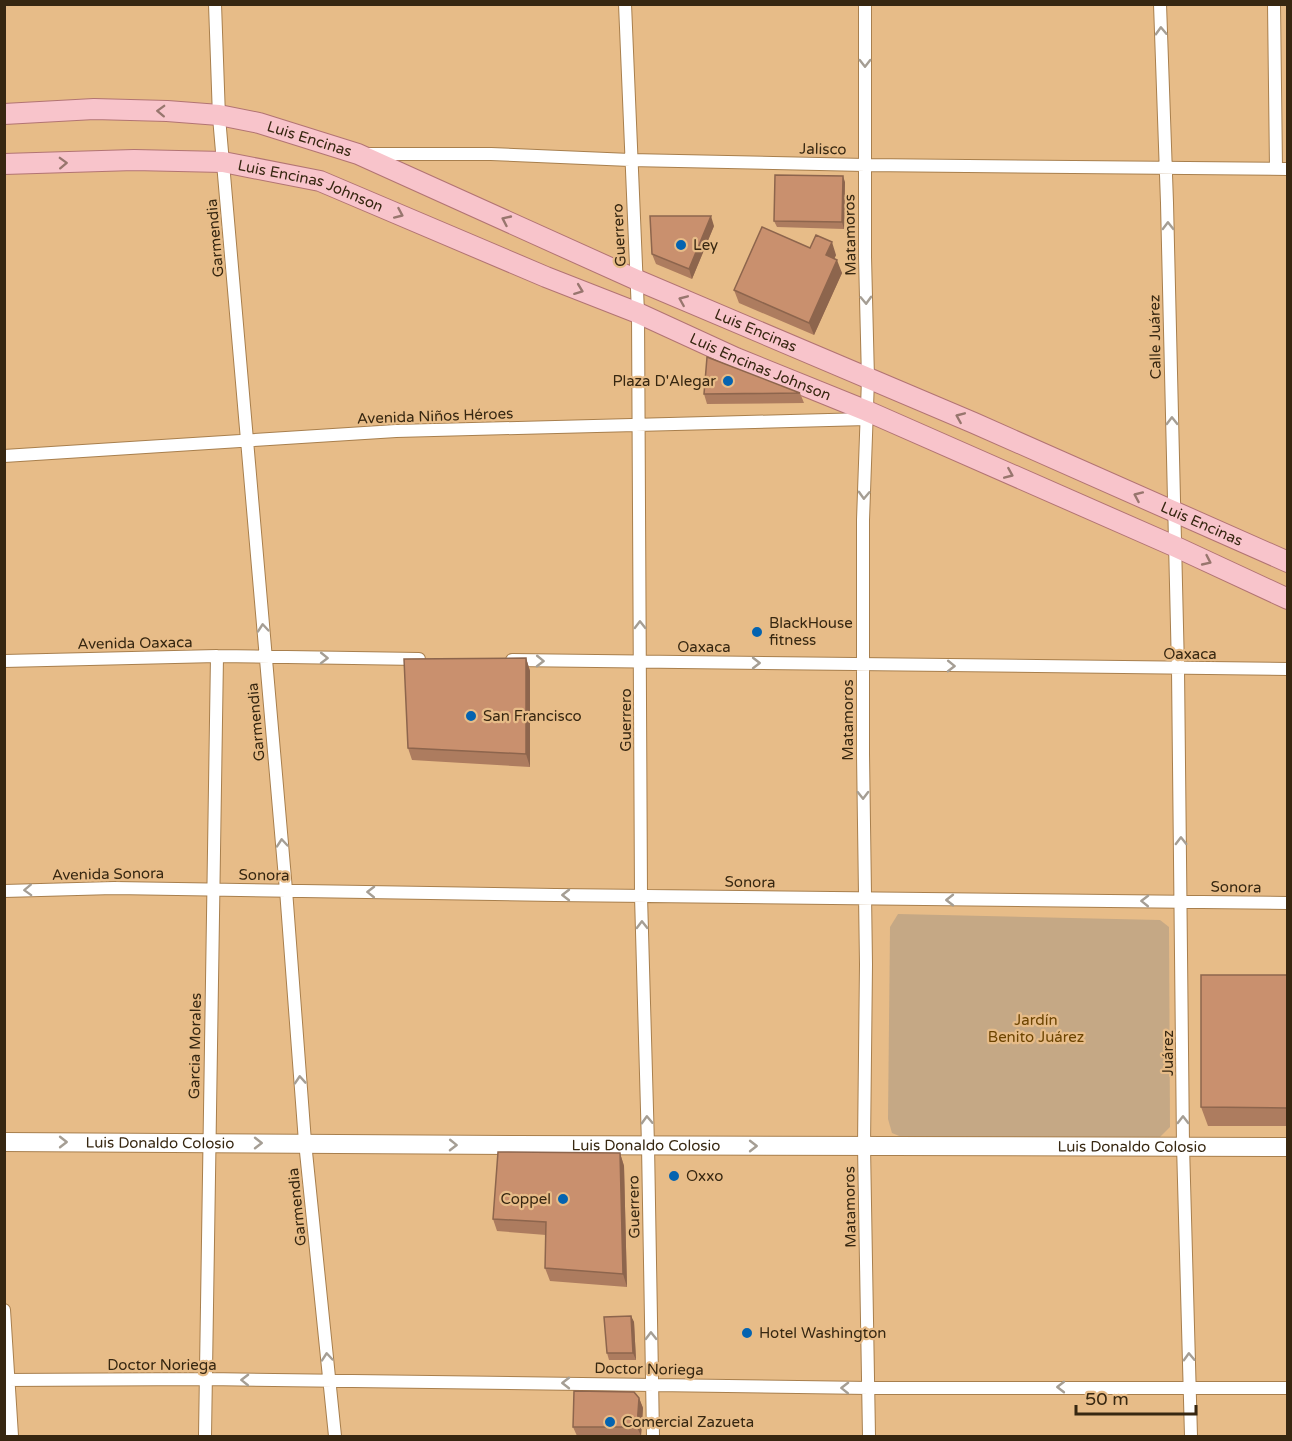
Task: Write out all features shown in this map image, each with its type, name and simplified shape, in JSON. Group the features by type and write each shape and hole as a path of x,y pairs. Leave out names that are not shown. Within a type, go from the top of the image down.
{"main road":[{"name":"Luis Encinas","path":"4,114 94,109 219,115 259,123 358,154 637,280 1287,562"},
{"name":"Luis Encinas Johnson","path":"4,164 134,160 224,162 320,181 546,277 638,313 867,415 1174,546 1287,599"},
{"name":"Luis Donaldo Colosio","path":"4,1142 1287,1147"}],"street":[{"name":"Garmendia","path":"215,4 219,115 286,890 305,1142 335,1437"},
{"name":"Guerrero","path":"625,4 638,313 641,896 653,1437"},
{"name":"Matamoros","path":"865,4 868,379 863,520 863,754 866,899 864,1146 869,1437"},
{"name":"Calle Juárez","path":"1160,4 1179,669"},
{"path":"1274,4 1282,169"},
{"name":"Jalisco","path":"358,154 491,154 630,160 865,165 1282,169"},
{"name":"Avenida Niños Héroes","path":"4,456 396,430 867,415"},
{"name":"Garcia Morales","path":"206,1437 208,1143 217,656"},
{"path":"265,657 429,659"},
{"name":"Avenida Oaxaca","path":"4,661 265,657"},
{"name":"Oaxaca","path":"500,660 1287,669"},
{"name":"Juárez","path":"1179,669 1183,1145 1191,1437"},
{"name":"Avenida Sonora","path":"4,891 114,888 213,889"},
{"name":"Sonora","path":"213,889 1287,903"},
{"path":"4,1310 12,1437"},
{"name":"Doctor Noriega","path":"7,1380 207,1379 868,1388 1287,1388"}],"green space":[{"name":"Jardín Benito Juárez","path":"898,914 1160,920 1169,927 1170,1127 1159,1138 904,1138 892,1133 888,1119 890,927"}],"building":[{"path":"775,175 843,176 842,222 774,221"},
{"name":"Ley","path":"650,216 711,216 689,269 652,254"},
{"path":"762,227 810,248 816,235 832,242 826,255 837,260 809,323 734,290"},
{"path":"707,357 800,393 704,394"},
{"name":"San Francisco","path":"526,658 526,754 408,748 404,659"},
{"path":"1201,975 1287,975 1287,1108 1201,1107"},
{"name":"Coppel","path":"498,1152 620,1153 623,1274 545,1268 546,1222 493,1219"},
{"path":"631,1316 633,1353 607,1353 604,1317"},
{"name":"Comercial Zazueta","path":"574,1391 634,1392 639,1398 637,1427 573,1427"}],"place":[{"name":"Ley","path":"681,245"},
{"name":"Plaza D'Alegar","path":"728,381"},
{"name":"BlackHouse fitness","path":"757,632"},
{"name":"San Francisco","path":"471,716"},
{"name":"Oxxo","path":"674,1176"},
{"name":"Coppel","path":"563,1199"},
{"name":"Hotel Washington","path":"747,1333"},
{"name":"Comercial Zazueta","path":"610,1422"}]}
